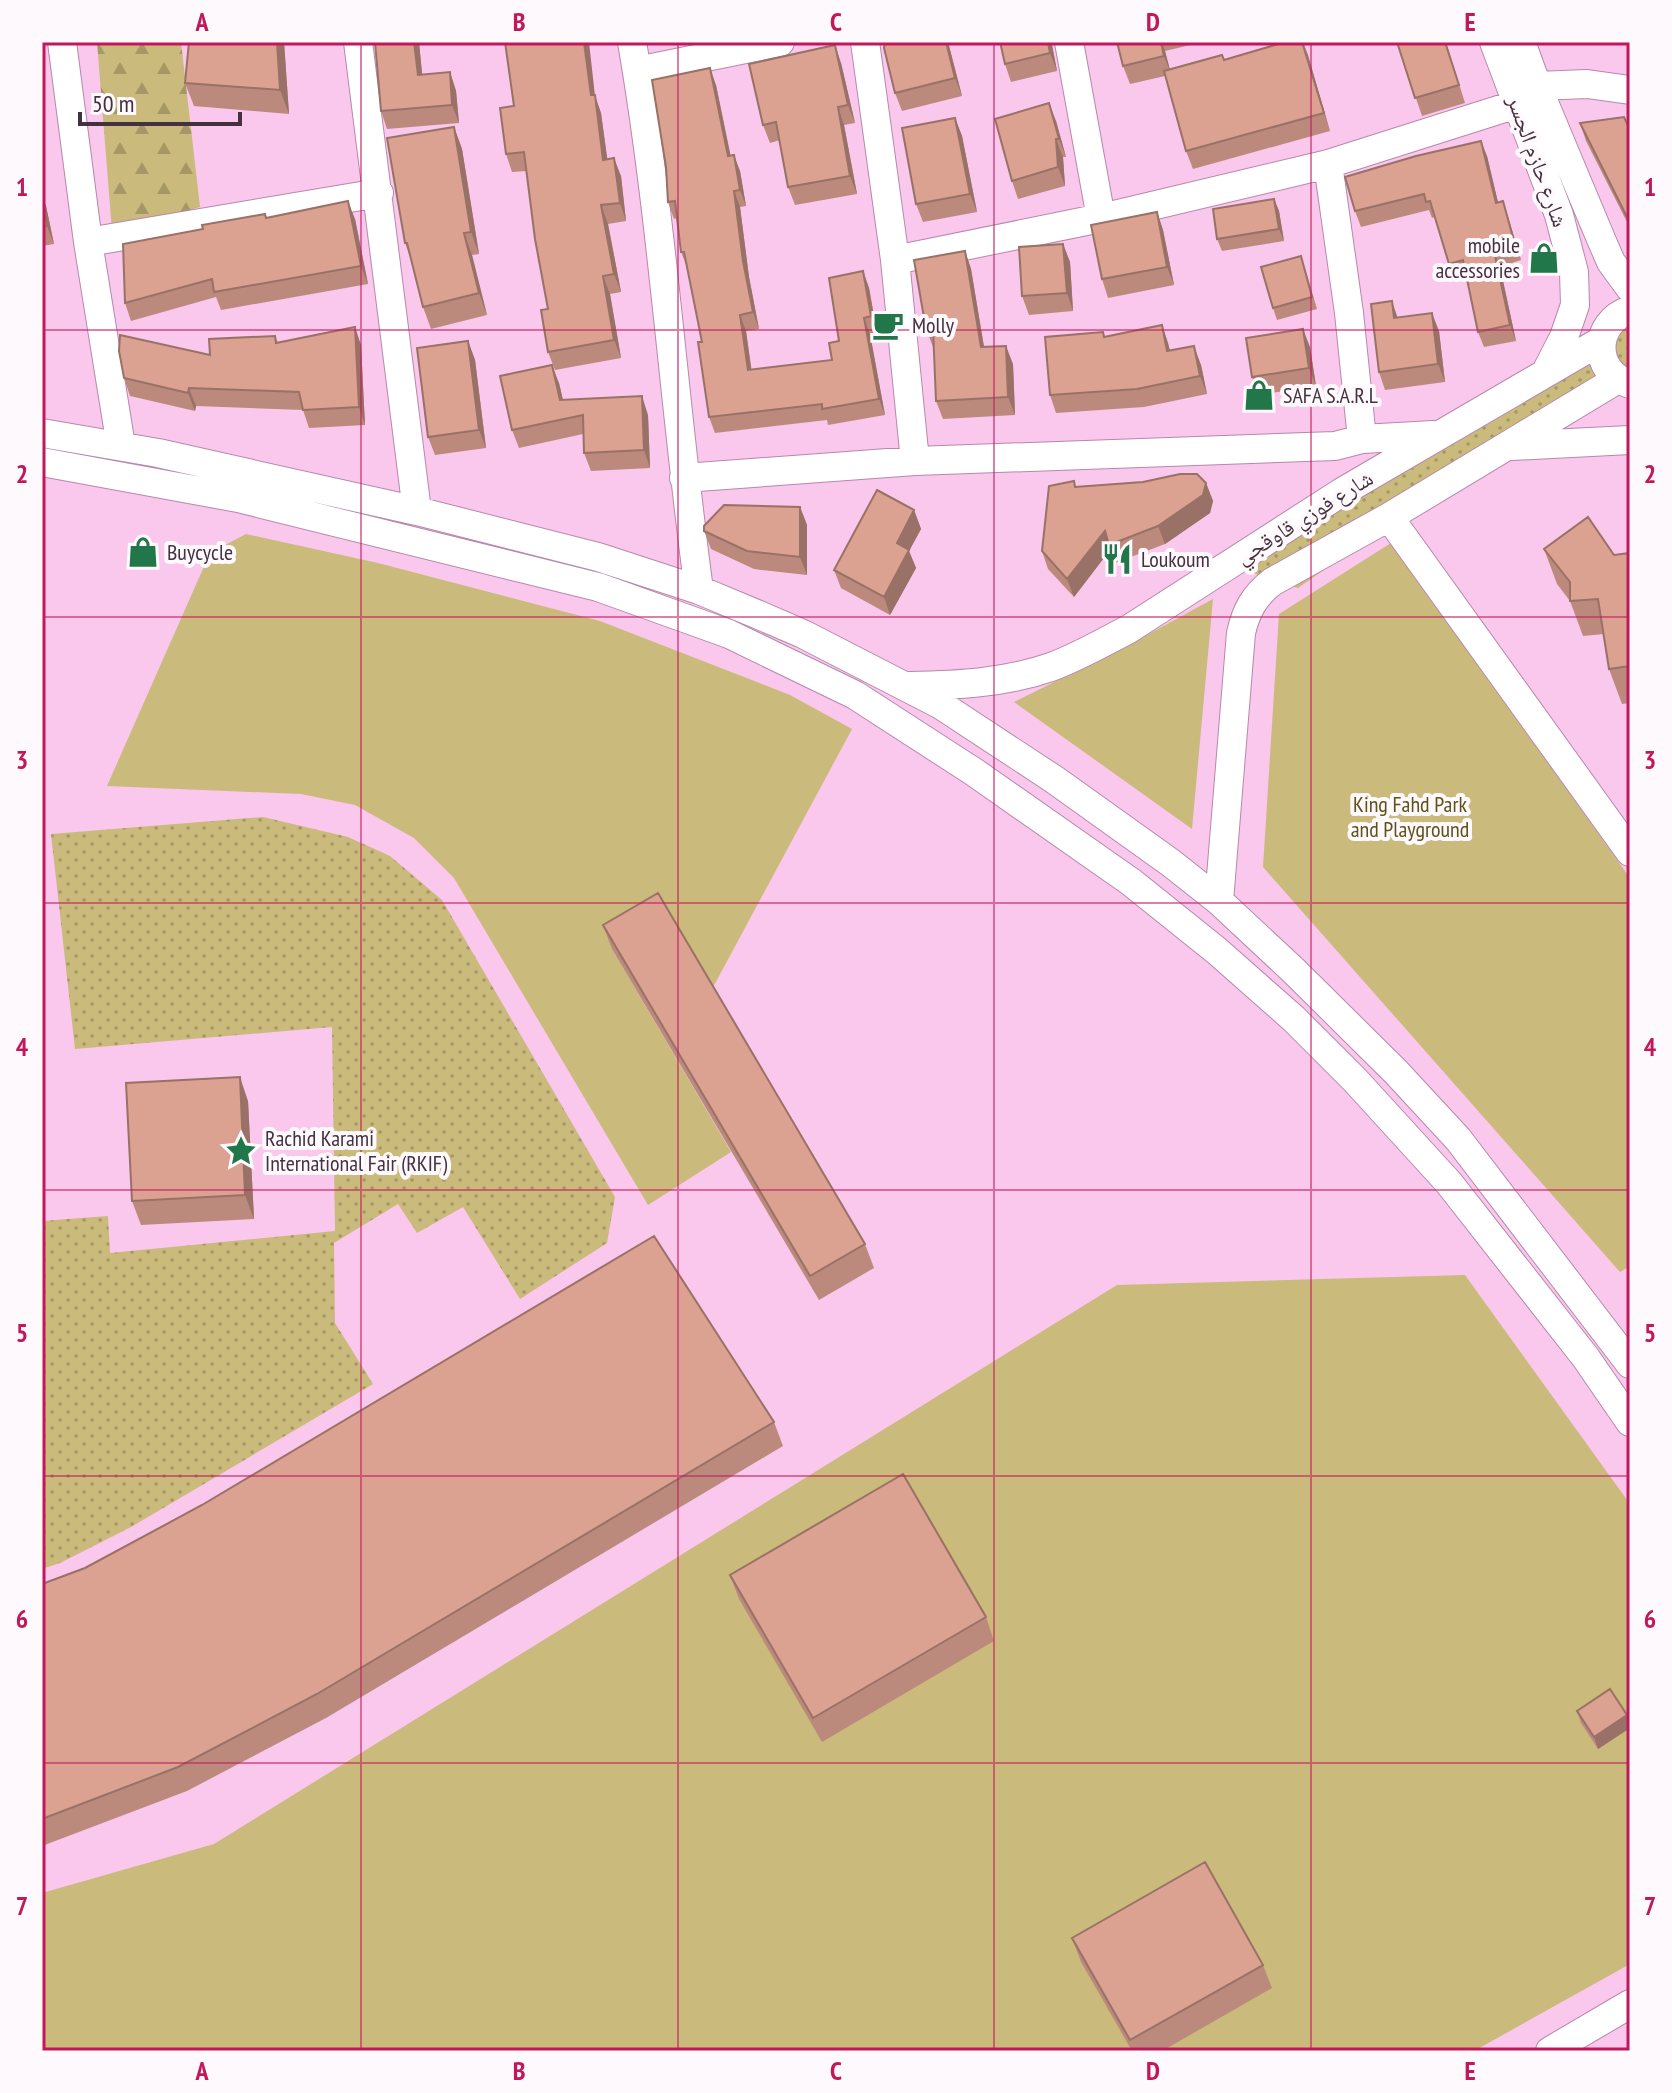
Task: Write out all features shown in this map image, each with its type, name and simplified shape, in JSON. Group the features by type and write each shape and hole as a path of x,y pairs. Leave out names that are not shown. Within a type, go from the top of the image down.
{"street":[{"path":"62,42 88,242 121,446"},
{"path":"358,42 417,511"},
{"path":"632,42 699,590"},
{"path":"637,71 780,42"},
{"path":"865,42 895,260 915,461"},
{"path":"1069,42 1101,218"},
{"name":"شارع حازم الجسر","path":"1494,42 1527,95 1611,262 1630,288"},
{"name":"شارع حازم الجسر","path":"1521,42 1527,95 1574,272 1575,305 1564,337 1546,372"},
{"path":"895,260 1101,218 1328,164 1527,95 1587,84 1630,90"},
{"path":"1328,164 1349,313 1362,439"},
{"path":"88,242 379,193"},
{"path":"1624,381 1607,369 1601,355 1601,341 1610,321 1630,310"},
{"name":"شارع فوزي قاوقجي","path":"907,686 991,681 1053,666 1129,629 1342,492 1601,341"},
{"name":"شارع فوزي قاوقجي","path":"1219,901 1241,633 1245,617 1261,590 1624,381"},
{"path":"42,433 121,446 417,511 598,557 699,590 803,634 954,712 1055,780 1219,901 1346,1023 1438,1116 1621,1334 1630,1364"},
{"path":"684,478 915,461 1335,446 1362,439 1436,435"},
{"path":"1507,446 1630,440"},
{"path":"1335,446 1342,492"},
{"path":"42,462 238,498 598,587 715,628 855,695 974,772 1131,882 1199,935 1294,1019 1355,1080 1449,1183 1586,1358 1630,1422"},
{"path":"1389,517 1630,852"},
{"path":"1239,558 1237,567 1244,581 1261,590"},
{"path":"1586,1358 1621,1334"},
{"path":"1550,2051 1630,2004"}],"green space":[{"path":"97,42 181,42 200,207 122,231 112,231"},
{"path":"1630,307 1630,378 1298,588 1210,559"},
{"path":"246,534 378,563 600,621 790,695 852,729 711,991 612,949 731,1152 648,1205 454,878 414,838 355,805 301,794 107,786 210,553"},
{"name":"King Fahd Park and Playground","path":"1391,543 1630,878 1630,1266 1620,1272 1263,867 1279,614"},
{"path":"1213,599 1192,829 1014,702"},
{"path":"263,817 348,837 390,856 442,900 615,1197 607,1243 520,1299 463,1207 417,1233 398,1204 334,1243 335,1323 373,1384 131,1527 42,1569 42,1221 108,1216 110,1253 335,1231 332,1027 75,1049 51,834"},
{"path":"1465,1275 1630,1504 1630,1964 1474,2051 42,2051 42,1893 214,1844 1117,1285"}],"building":[{"path":"189,42 277,42 280,90 185,83"},
{"path":"375,42 414,42 418,75 450,72 452,105 381,111"},
{"path":"505,42 584,42 591,95 595,95 603,160 614,158 620,203 601,205 614,274 603,276 614,340 548,352 541,310 548,309 524,152 506,154 500,108 514,106"},
{"path":"885,42 946,42 955,78 895,93"},
{"path":"1000,42 1048,42 1050,53 1005,64"},
{"path":"1117,42 1161,42 1164,56 1123,66"},
{"path":"1285,42 1302,42 1324,113 1186,151 1164,71 1222,55 1224,60"},
{"path":"1397,42 1445,42 1459,85 1415,98"},
{"path":"835,45 848,105 838,107 850,176 788,187 776,122 763,125 749,64"},
{"path":"710,68 728,156 734,155 740,190 734,191 753,312 740,315 748,370 832,360 829,343 839,341 829,278 863,271 871,316 864,318 879,399 822,409 822,404 709,417 698,342 702,342 684,252 681,252 675,201 668,202 666,167 652,80"},
{"path":"1049,103 1059,139 1056,139 1058,167 1012,181 995,119"},
{"path":"1624,117 1630,130 1630,223 1580,123"},
{"path":"955,118 970,194 916,204 902,128"},
{"path":"454,127 471,232 464,233 479,293 423,307 405,243 387,138"},
{"path":"1481,141 1496,203 1503,201 1515,245 1494,251 1510,325 1478,332 1463,260 1449,264 1430,201 1426,202 1424,194 1355,211 1345,177"},
{"path":"1274,199 1279,229 1217,239 1213,209"},
{"path":"348,201 361,266 214,292 212,279 125,303 123,244 203,229 202,225 265,214 266,218"},
{"path":"42,202 47,226 42,227"},
{"path":"1157,212 1167,267 1102,279 1091,225"},
{"path":"1063,244 1067,293 1022,296 1019,247"},
{"path":"965,251 981,347 1006,346 1008,397 936,401 933,328 926,329 914,260"},
{"path":"1301,256 1312,297 1273,308 1261,267"},
{"path":"1392,301 1394,318 1432,313 1438,364 1379,372 1371,304"},
{"path":"1162,325 1167,351 1194,346 1200,376 1137,389 1050,395 1045,337 1103,332 1104,337"},
{"path":"355,327 359,407 303,410 299,392 189,388 188,393 124,378 119,351 120,335 210,355 209,339 275,336 276,343"},
{"path":"1303,329 1309,368 1252,377 1246,338"},
{"path":"468,341 479,430 428,437 417,348"},
{"path":"552,365 560,400 642,396 644,450 584,453 583,415 512,430 500,376"},
{"path":"1180,474 1197,474 1206,483 1203,495 1158,526 1109,545 1105,531 1067,579 1042,551 1049,486 1074,481 1075,487 1143,482"},
{"path":"877,490 914,510 897,543 909,550 884,597 834,570"},
{"path":"724,505 800,507 800,557 747,551 704,531 704,526"},
{"path":"1588,517 1614,555 1630,553 1630,666 1609,669 1598,599 1570,601 1570,582 1544,549"},
{"path":"658,893 865,1244 810,1276 603,925"},
{"path":"240,1077 245,1195 132,1201 126,1083"},
{"path":"654,1236 774,1422 317,1694 178,1767 42,1819 42,1584 85,1568 202,1505"},
{"path":"903,1474 986,1617 813,1718 730,1575"},
{"path":"1610,1689 1627,1715 1594,1737 1577,1711"},
{"path":"1205,1862 1263,1965 1130,2040 1072,1938"}],"place":[{"name":"mobile accessories","path":"1544,258"},
{"name":"Molly","path":"888,325"},
{"name":"SAFA S.A.R.L","path":"1259,395"},
{"name":"Buycycle","path":"143,552"},
{"name":"Loukoum","path":"1117,559"},
{"name":"Rachid Karami International Fair (RKIF)","path":"241,1151"}]}
